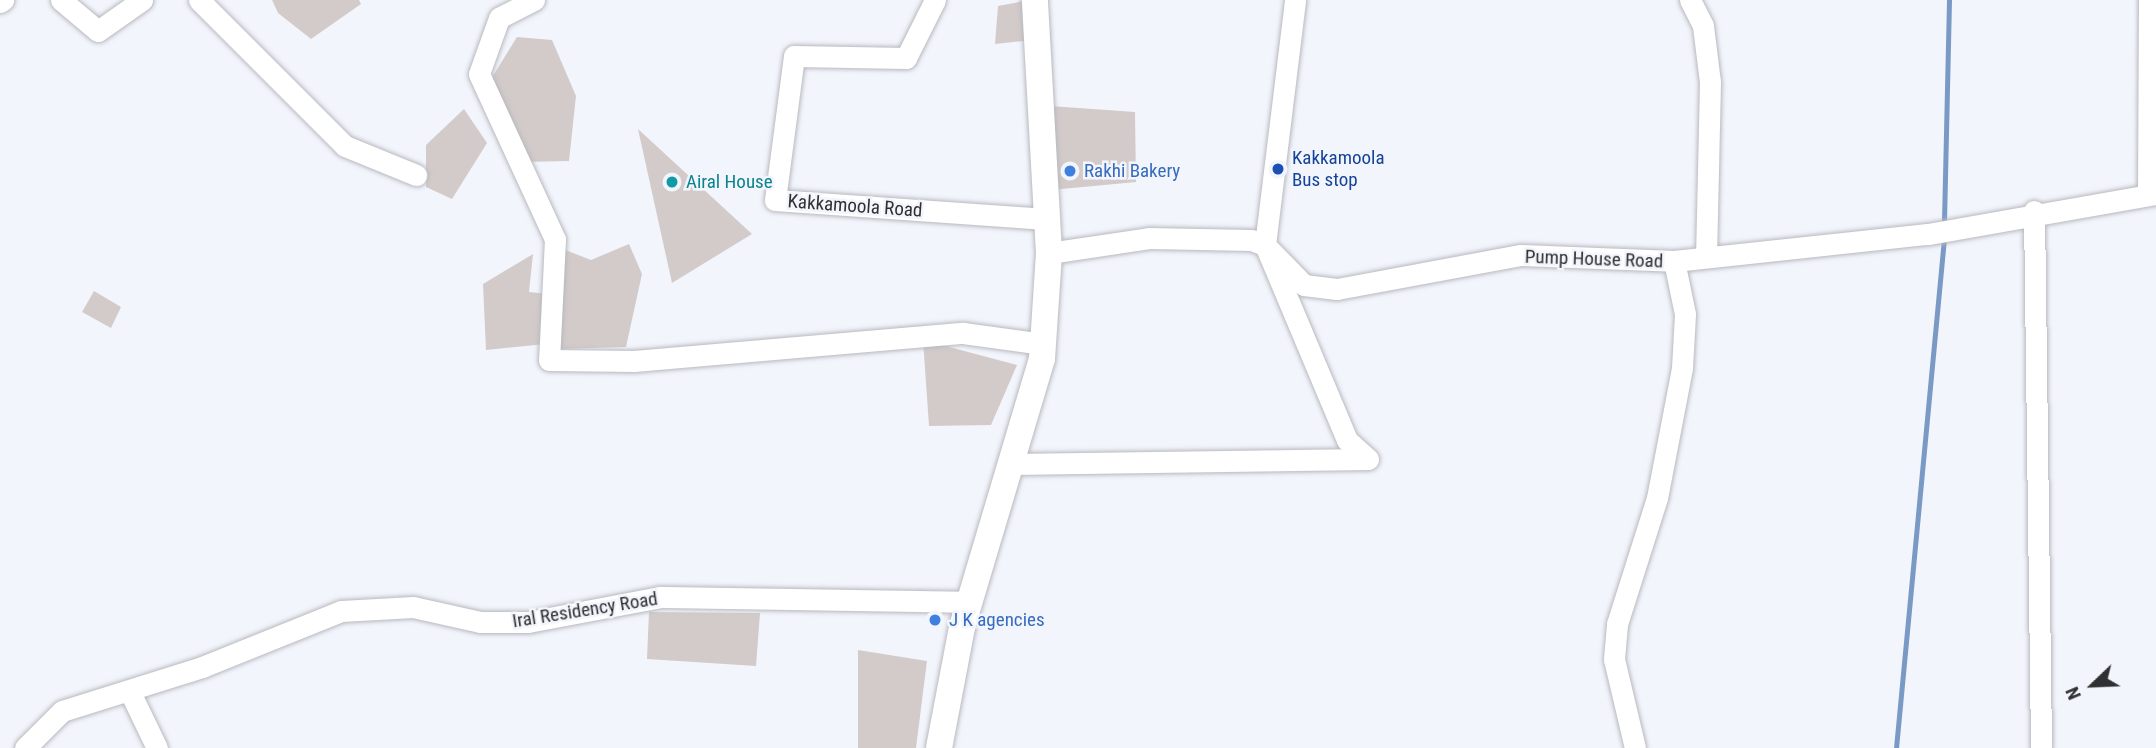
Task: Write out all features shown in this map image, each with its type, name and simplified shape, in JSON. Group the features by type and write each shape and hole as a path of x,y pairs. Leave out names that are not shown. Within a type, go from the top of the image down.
{"main road":[{"path":"939,748 970,602 1043,344 1049,253 1035,0"}],"street":[{"path":"61,0 97,32 142,0"},
{"path":"199,0 345,146 416,175"},
{"path":"534,0 499,18 479,74 555,239 549,360 634,361 963,333 1043,344"},
{"name":"Kakkamoola Road","path":"936,0 905,58 794,56 775,200 1046,219"},
{"path":"1011,464 1368,459 1347,440 1265,245 1294,0"},
{"path":"1690,0 1703,26 1710,82 1706,257"},
{"path":"2150,0 2152,194"},
{"name":"Pump House Road","path":"1265,245 1304,285 1318,289 1521,255 1674,261 1928,234 2034,211 2152,194"},
{"path":"2034,211 2041,748"},
{"path":"1049,253 1149,239 1265,245"},
{"path":"1635,748 1614,659 1618,624 1657,498 1682,368 1685,314 1674,261"},
{"name":"Iral Residency Road","path":"25,748 62,711 130,692 341,611 413,607 480,622 528,622 660,597 970,602"},
{"path":"130,692 157,748"}],"building":[{"path":"272,0 359,0 361,4 311,39 278,13"},
{"path":"1029,0 1024,41 995,44 998,6"},
{"path":"517,37 552,40 576,96 569,161 521,162 491,79"},
{"path":"1050,106 1135,112 1136,182 1051,190"},
{"path":"464,109 487,143 452,199 426,187 426,145"},
{"name":"Airal House","path":"638,129 752,234 672,283"},
{"path":"629,244 642,274 626,347 554,349 563,249 591,260"},
{"path":"533,254 529,292 548,294 545,344 486,350 483,284"},
{"path":"94,291 121,307 111,328 82,312"},
{"path":"923,340 1017,365 991,425 929,426"},
{"path":"649,612 760,613 756,666 647,659"},
{"path":"858,650 927,661 916,748 858,748"}],"waterway":[{"path":"1944,221 1949,0"},
{"path":"1896,748 1944,238"}],"place":[{"name":"Kakkamoola Bus stop","path":"1278,169"},
{"name":"Rakhi Bakery","path":"1070,171"},
{"name":"Airal House","path":"672,182"},
{"name":"J K agencies","path":"935,620"}]}
